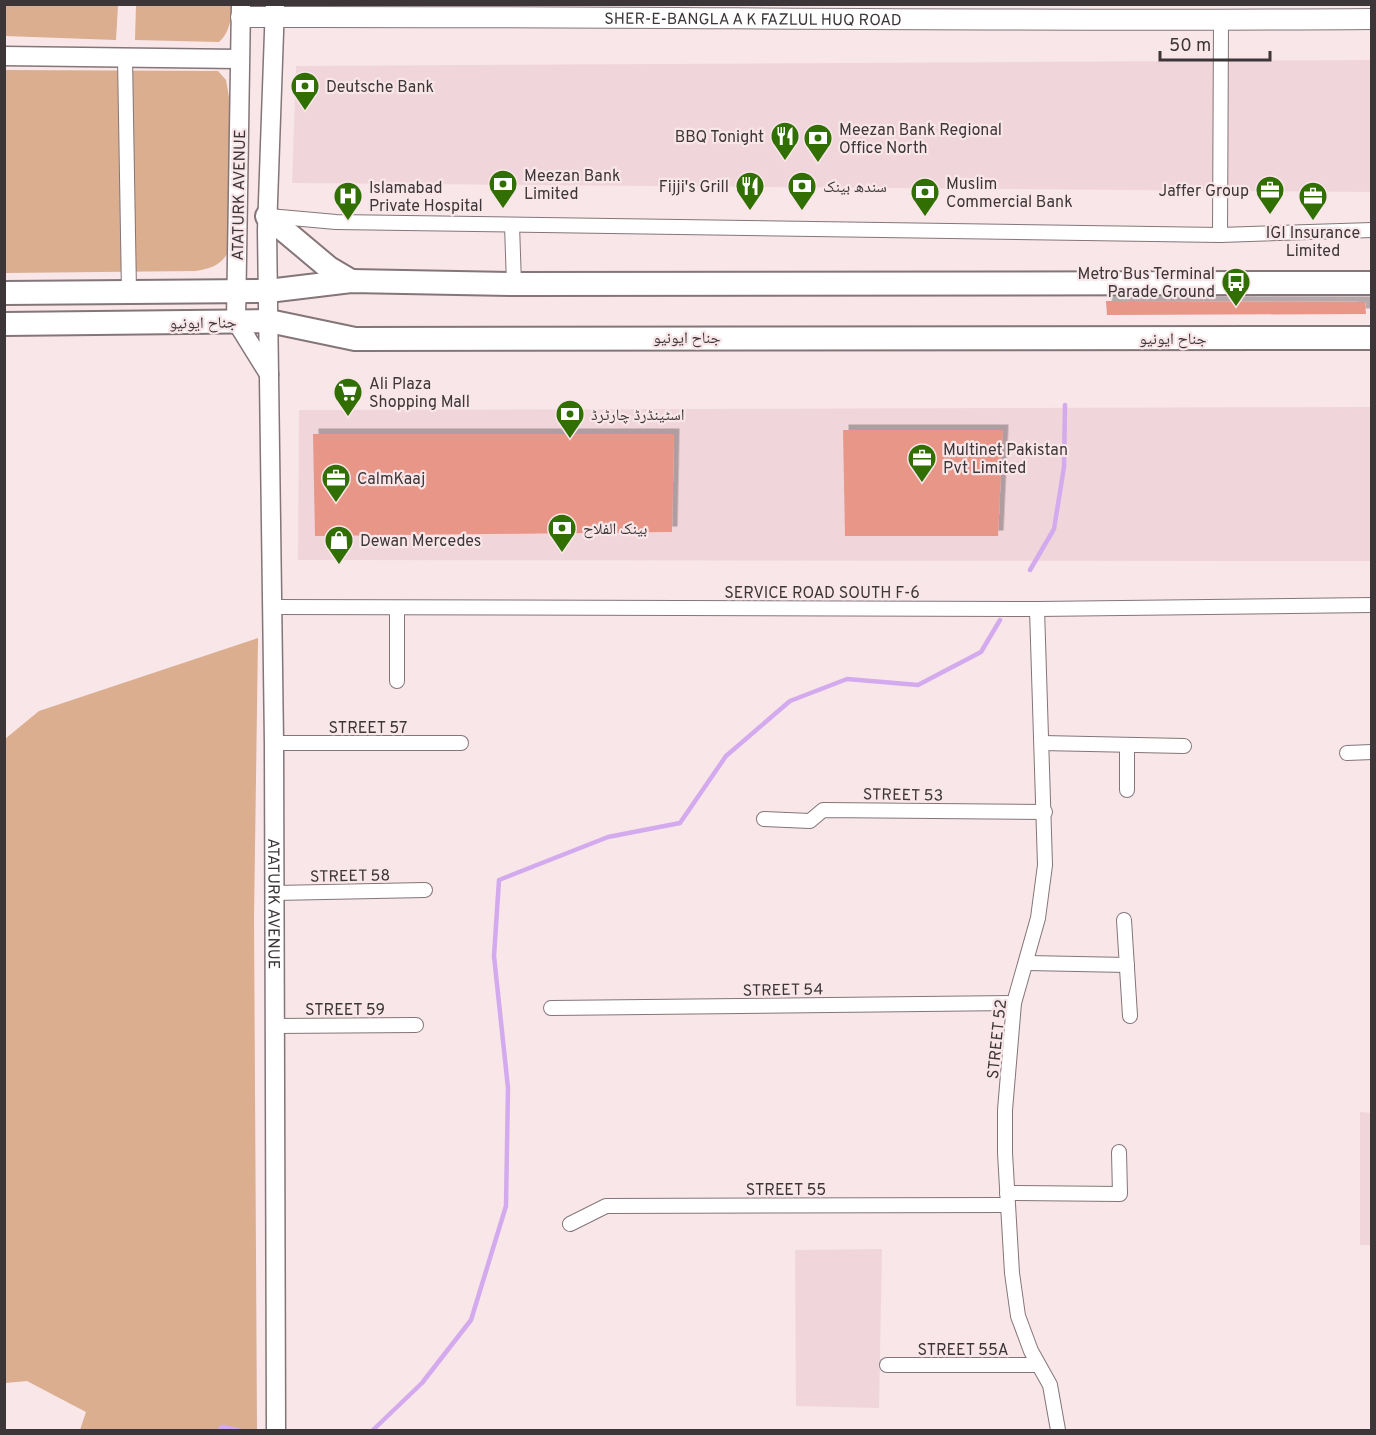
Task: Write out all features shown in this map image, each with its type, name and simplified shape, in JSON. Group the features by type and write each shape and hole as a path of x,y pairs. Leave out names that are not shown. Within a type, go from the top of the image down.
{"main road":[{"name":"SHER-E-BANGLA A K FAZLUL HUQ ROAD","path":"241,11 1221,20 1371,19"},
{"path":"267,216 329,268 351,281"},
{"name":"جناح ایونیو","path":"4,293 268,291 351,281 514,284 1371,283"},
{"name":"جناح ایونیو","path":"4,324 269,321 356,339 1371,338"}],"street":[{"name":"ATATURK AVENUE","path":"236,321 241,11"},
{"name":"ATATURK AVENUE","path":"275,11 267,216 274,743 276,1431"},
{"path":"1221,20 1221,235"},
{"path":"4,56 239,59"},
{"path":"125,58 129,292"},
{"path":"267,216 336,222 1221,235 1371,230"},
{"path":"512,225 514,284"},
{"path":"236,321 270,376"},
{"name":"SERVICE ROAD SOUTH F-6","path":"272,607 1037,609 1371,605"},
{"path":"397,681 398,608"},
{"name":"STREET 52","path":"1037,609 1045,865 1038,918 1028,963 1014,1003 1005,1110 1007,1199 1012,1273 1018,1316 1038,1365 1050,1385 1058,1431"},
{"name":"STREET 57","path":"274,743 461,743"},
{"path":"1042,743 1184,746"},
{"path":"1127,745 1127,790"},
{"path":"1347,753 1371,752"},
{"name":"STREET 53","path":"764,819 810,820 823,810 1045,812"},
{"name":"STREET 58","path":"275,893 424,890"},
{"path":"1124,920 1130,1016"},
{"path":"1028,963 1127,965"},
{"name":"STREET 54","path":"552,1008 1014,1003"},
{"name":"STREET 59","path":"274,1026 416,1026"},
{"name":"STREET 55","path":"570,1224 606,1206 1007,1199 1120,1194 1119,1152"},
{"name":"STREET 55A","path":"887,1365 1038,1365"}],"shaded area":[{"path":"5,4 118,5 116,40 5,36"},
{"path":"136,5 232,5 229,25 219,42 135,40"},
{"path":"1371,60 1371,192 292,183 296,66"},
{"path":"4,70 218,71 226,80 230,103 231,249 223,259 212,267 195,271 5,273"},
{"path":"1371,407 1371,561 298,560 299,410"},
{"path":"258,638 254,918 257,1430 80,1430 86,1412 27,1381 5,1383 5,739 39,711"},
{"path":"1360,1112 1371,1113 1371,1245 1360,1245"},
{"path":"882,1249 879,1408 796,1406 795,1250"}],"building":[{"name":"Metro Bus Terminal Parade Ground","path":"1106,301 1365,302 1366,314 1107,315"},
{"name":"Multinet Pakistan Pvt Limited","path":"843,430 1003,430 998,536 845,536"},
{"path":"313,434 674,434 672,532 315,536"}],"waterway":[{"path":"1030,570 1054,529 1064,467 1065,405"},
{"path":"373,1430 422,1383 471,1320 506,1206 508,1088 494,956 499,880 608,837 680,823 726,756 790,701 847,679 918,685 981,652 1000,620"},
{"path":"219,1430 222,1427 239,1430"}],"place":[{"name":"Deutsche Bank","path":"305,112"},
{"name":"BBQ Tonight","path":"785,162"},
{"name":"Meezan Bank Regional Office North","path":"818,164"},
{"name":"Meezan Bank Limited","path":"503,210"},
{"name":"Fijji's Grill","path":"750,212"},
{"name":"سندھ بینک","path":"802,212"},
{"name":"Jaffer Group","path":"1270,216"},
{"name":"Muslim Commercial Bank","path":"925,218"},
{"name":"Islamabad Private Hospital","path":"348,222"},
{"name":"IGI Insurance Limited","path":"1313,222"},
{"name":"Metro Bus Terminal Parade Ground","path":"1236,308"},
{"name":"Ali Plaza Shopping Mall","path":"348,418"},
{"name":"اسٹینڈرڈ چارٹرڈ","path":"570,440"},
{"name":"Multinet Pakistan Pvt Limited","path":"922,484"},
{"name":"CalmKaaj","path":"336,504"},
{"name":"بینک الفلاح","path":"562,554"},
{"name":"Dewan Mercedes","path":"339,566"}]}
